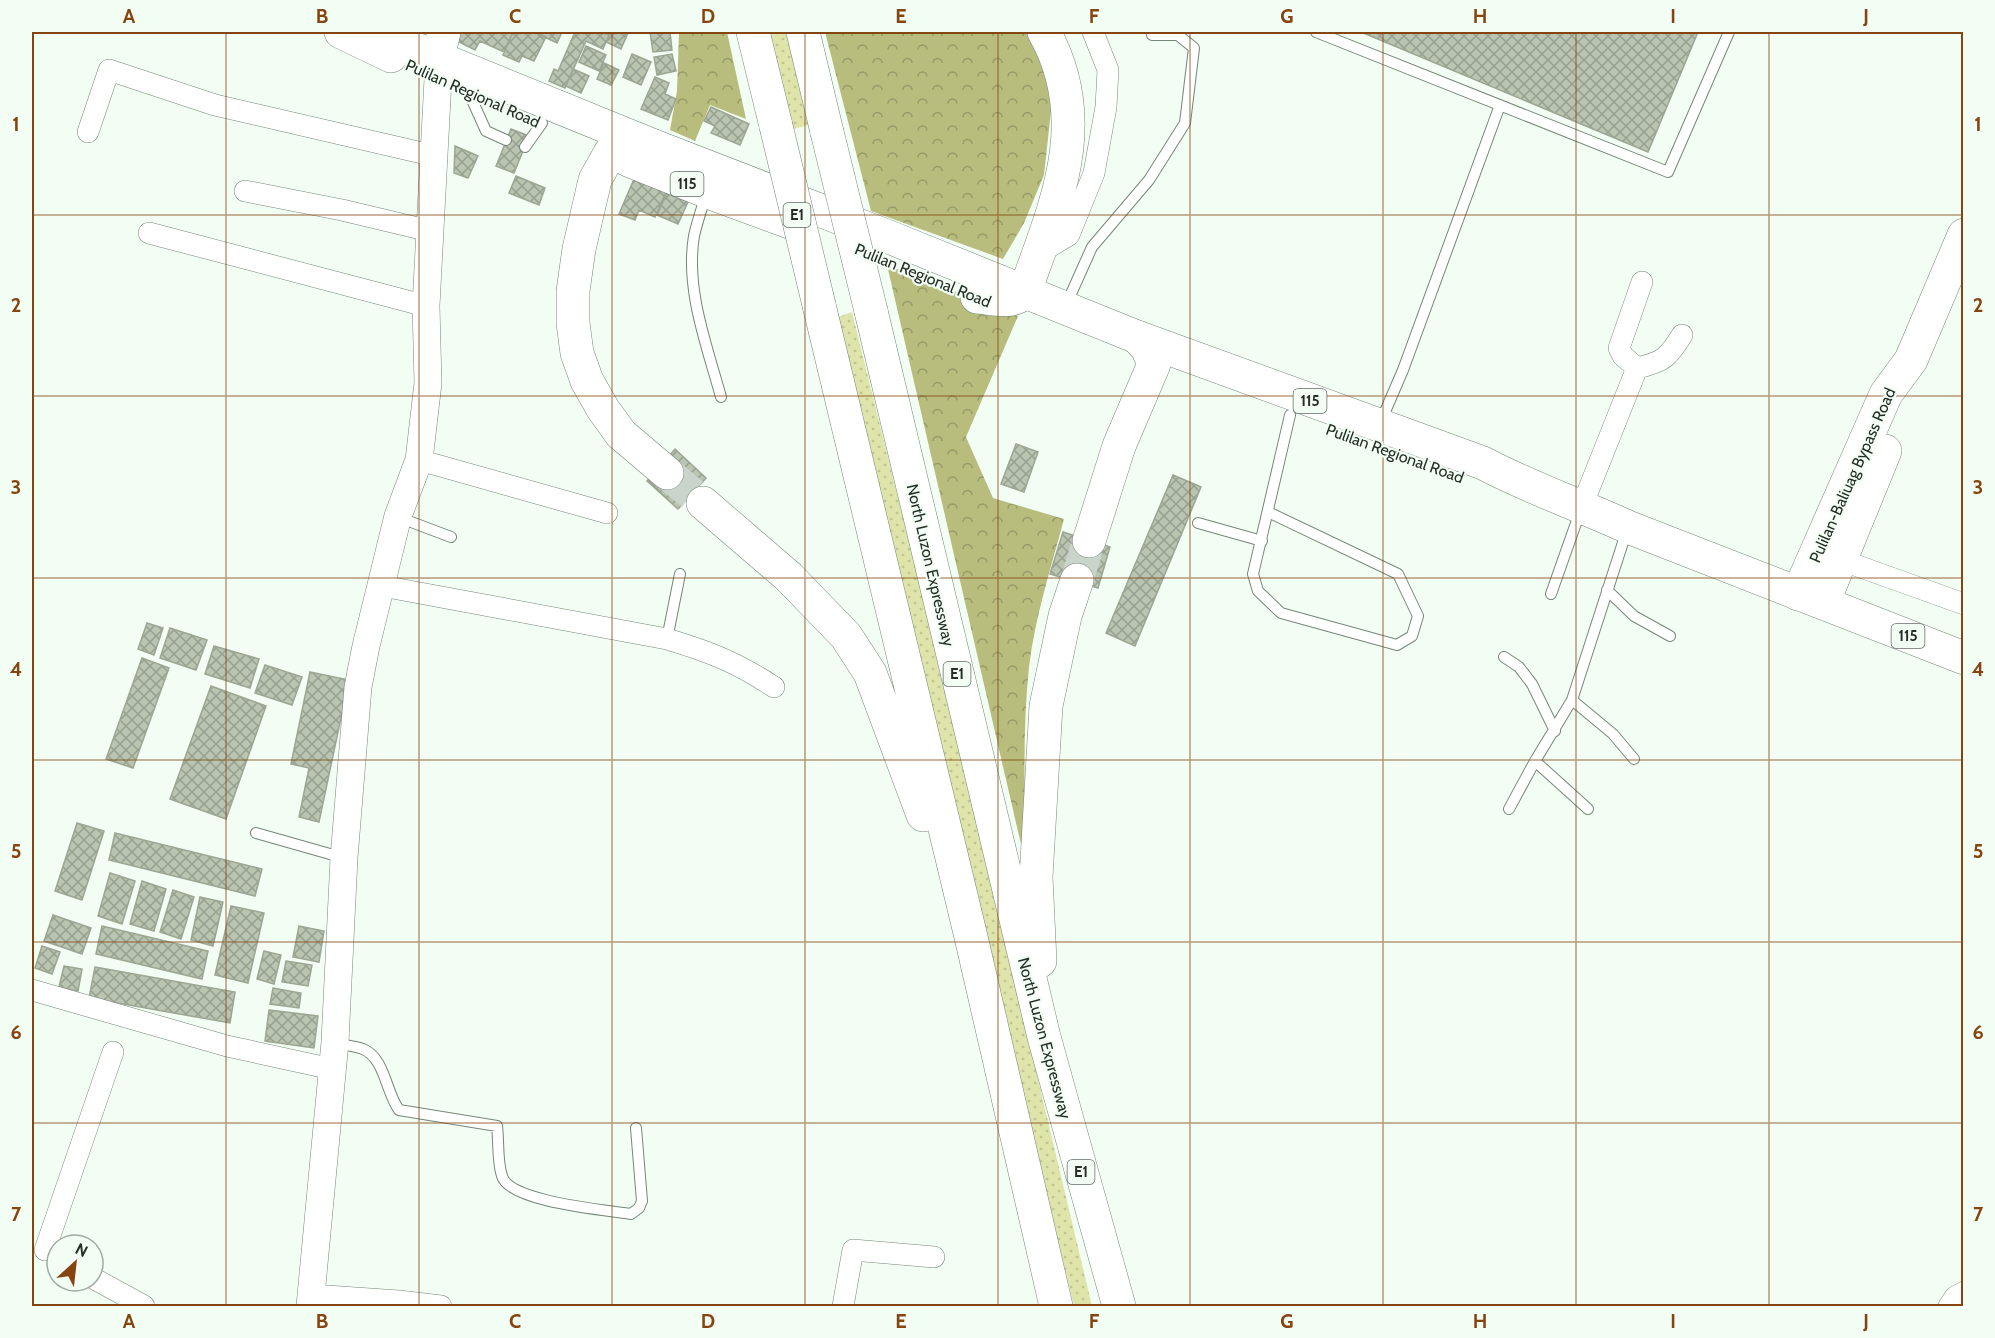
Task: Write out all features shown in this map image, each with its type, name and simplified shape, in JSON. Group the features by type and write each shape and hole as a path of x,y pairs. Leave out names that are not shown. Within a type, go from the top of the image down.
{"main road":[{"name":"Pulilan Regional Road","path":"340,32 440,56 468,92 534,135 610,153 806,228 976,297 1455,476 1477,482 1502,484 1518,482"},
{"name":"Pulilan Regional Road","path":"374,32 440,56 654,146 1137,337 1483,464 1518,482 1766,580 1822,579 1853,614 1964,658"},
{"name":"E1","path":"753,32 1056,1306"},
{"name":"North Luzon Expressway","path":"803,32 1044,1037 1119,1306"},
{"path":"976,297 1011,299 1022,296 1056,203 1068,151 1069,113 1063,78 1053,46 1044,32"},
{"path":"654,146 634,145 610,153 594,180 579,249 573,291 573,323 577,353 587,381 603,409 621,434 667,473"},
{"name":"Pulilan-Baliuag Bypass Road","path":"1822,579 1886,394 1911,360 1964,235"},
{"path":"1089,541 1119,446 1154,364 1147,348 1137,337"},
{"path":"703,503 766,556 824,610 846,636 870,673 970,938"},
{"path":"1044,1037 1036,877 1046,717 1065,616 1077,580"}],"street":[{"path":"1039,253 1069,235 1094,173 1106,107 1108,70 1093,32"},
{"path":"440,56 426,306 428,383 419,460 398,516 358,687 344,858 335,1042 311,1301 441,1306"},
{"path":"88,132 109,70 215,105 435,156"},
{"path":"245,191 342,210 430,231"},
{"path":"149,233 426,306"},
{"path":"1637,368 1623,356 1619,348 1642,282"},
{"path":"1637,368 1663,361 1682,335"},
{"path":"1582,506 1637,368"},
{"path":"419,460 607,513"},
{"path":"1822,579 1964,604"},
{"path":"382,586 667,639 711,652 746,669 774,687"},
{"path":"32,990 227,1046 332,1069"},
{"path":"44,1250 113,1052"},
{"path":"843,1306 853,1250 934,1257"},
{"path":"105,1285 144,1306"},
{"path":"1949,1306 1955,1297 1964,1292"}],"lane":[{"path":"1316,32 1668,172 1729,32"},
{"path":"1065,307 1092,247 1149,180 1185,123 1194,48 1178,35 1152,35"},
{"path":"468,92 486,130 506,140"},
{"path":"1378,427 1403,370 1500,105"},
{"path":"708,192 694,235 693,275 703,330 721,397"},
{"path":"1268,512 1398,574 1418,616 1412,636 1396,645 1281,613 1258,591 1253,574 1290,415"},
{"path":"1551,594 1582,506"},
{"path":"398,516 451,537"},
{"path":"1198,522 1262,541"},
{"path":"1509,809 1572,699 1628,527"},
{"path":"667,639 680,574"},
{"path":"1607,590 1634,616 1670,636"},
{"path":"1504,657 1519,667 1532,684 1555,731"},
{"path":"1572,699 1613,734 1634,759"},
{"path":"1535,761 1588,809"},
{"path":"256,833 344,858"},
{"path":"335,1042 366,1050 379,1065 392,1100 399,1110 497,1126 502,1178 511,1189 536,1199 631,1214 639,1208 642,1201 636,1128"}],"green space":[{"path":"679,32 727,32 746,119 710,105 695,141 670,130 677,91"},
{"path":"770,32 786,32 808,125 794,129"},
{"path":"825,32 1031,32 1046,68 1051,111 1044,175 1024,223 1003,259 871,211"},
{"path":"887,265 1018,316 966,437 993,498 1064,519 1039,611 1029,667 1025,742 1026,866"},
{"path":"852,312 939,663 1092,1306 1074,1306 1046,1192 838,317"}],"building":[{"path":"457,32 513,32 504,52 480,41 475,50 453,39"},
{"path":"513,32 534,32 546,37 534,61 522,56 519,62 503,55"},
{"path":"534,32 562,32 557,43"},
{"path":"575,32 602,32 609,35 603,49 586,41 565,88 549,81 554,69 558,71"},
{"path":"611,32 628,33 621,49 606,42"},
{"path":"650,32 670,32 672,50 653,52"},
{"path":"1361,32 1698,32 1648,152"},
{"path":"586,46 606,55 599,71 579,62"},
{"path":"632,54 651,62 641,85 623,77"},
{"path":"672,54 676,71 657,75 654,57"},
{"path":"604,63 619,70 611,85 597,79"},
{"path":"573,69 589,76 581,93 566,86"},
{"path":"655,77 669,83 665,94 676,99 668,120 641,109"},
{"path":"711,107 749,124 740,145 711,133 715,126 704,121"},
{"path":"511,129 529,136 514,173 496,166"},
{"path":"455,146 478,156 468,178 454,173"},
{"path":"516,176 545,188 539,205 509,193"},
{"path":"634,179 666,192 655,217 639,210 635,220 619,214"},
{"path":"667,193 688,202 678,224 657,215"},
{"path":"1016,444 1038,452 1024,492 1001,484"},
{"path":"675,449 706,478 678,509 647,481"},
{"path":"1173,475 1201,487 1135,646 1106,633"},
{"path":"1063,532 1110,547 1098,588 1050,574"},
{"path":"147,623 163,628 154,655 138,649"},
{"path":"170,628 207,640 196,670 160,658"},
{"path":"214,646 259,659 250,688 205,674"},
{"path":"142,658 169,668 133,768 106,759"},
{"path":"265,665 302,677 292,705 255,693"},
{"path":"310,672 349,680 319,822 299,817 309,768 291,764"},
{"path":"211,686 266,706 226,819 170,799"},
{"path":"77,823 104,831 82,900 55,891"},
{"path":"115,833 262,869 255,896 109,860"},
{"path":"110,873 135,881 122,924 98,916"},
{"path":"142,881 166,889 154,931 130,924"},
{"path":"173,890 194,897 181,939 160,932"},
{"path":"200,897 223,902 213,946 191,940"},
{"path":"231,906 264,913 248,983 215,975"},
{"path":"53,915 91,928 82,954 44,941"},
{"path":"102,926 208,951 202,979 96,954"},
{"path":"299,926 324,931 319,962 293,957"},
{"path":"42,946 60,952 52,974 35,968"},
{"path":"264,951 281,955 274,984 257,979"},
{"path":"286,961 312,965 308,986 282,982"},
{"path":"64,966 82,969 78,991 59,987"},
{"path":"95,967 235,992 230,1023 89,998"},
{"path":"273,988 301,993 299,1008 270,1004"},
{"path":"269,1010 318,1016 314,1048 265,1041"}],"tunnel":[{"path":"667,473 703,503"},
{"path":"1077,580 1089,541"}]}
